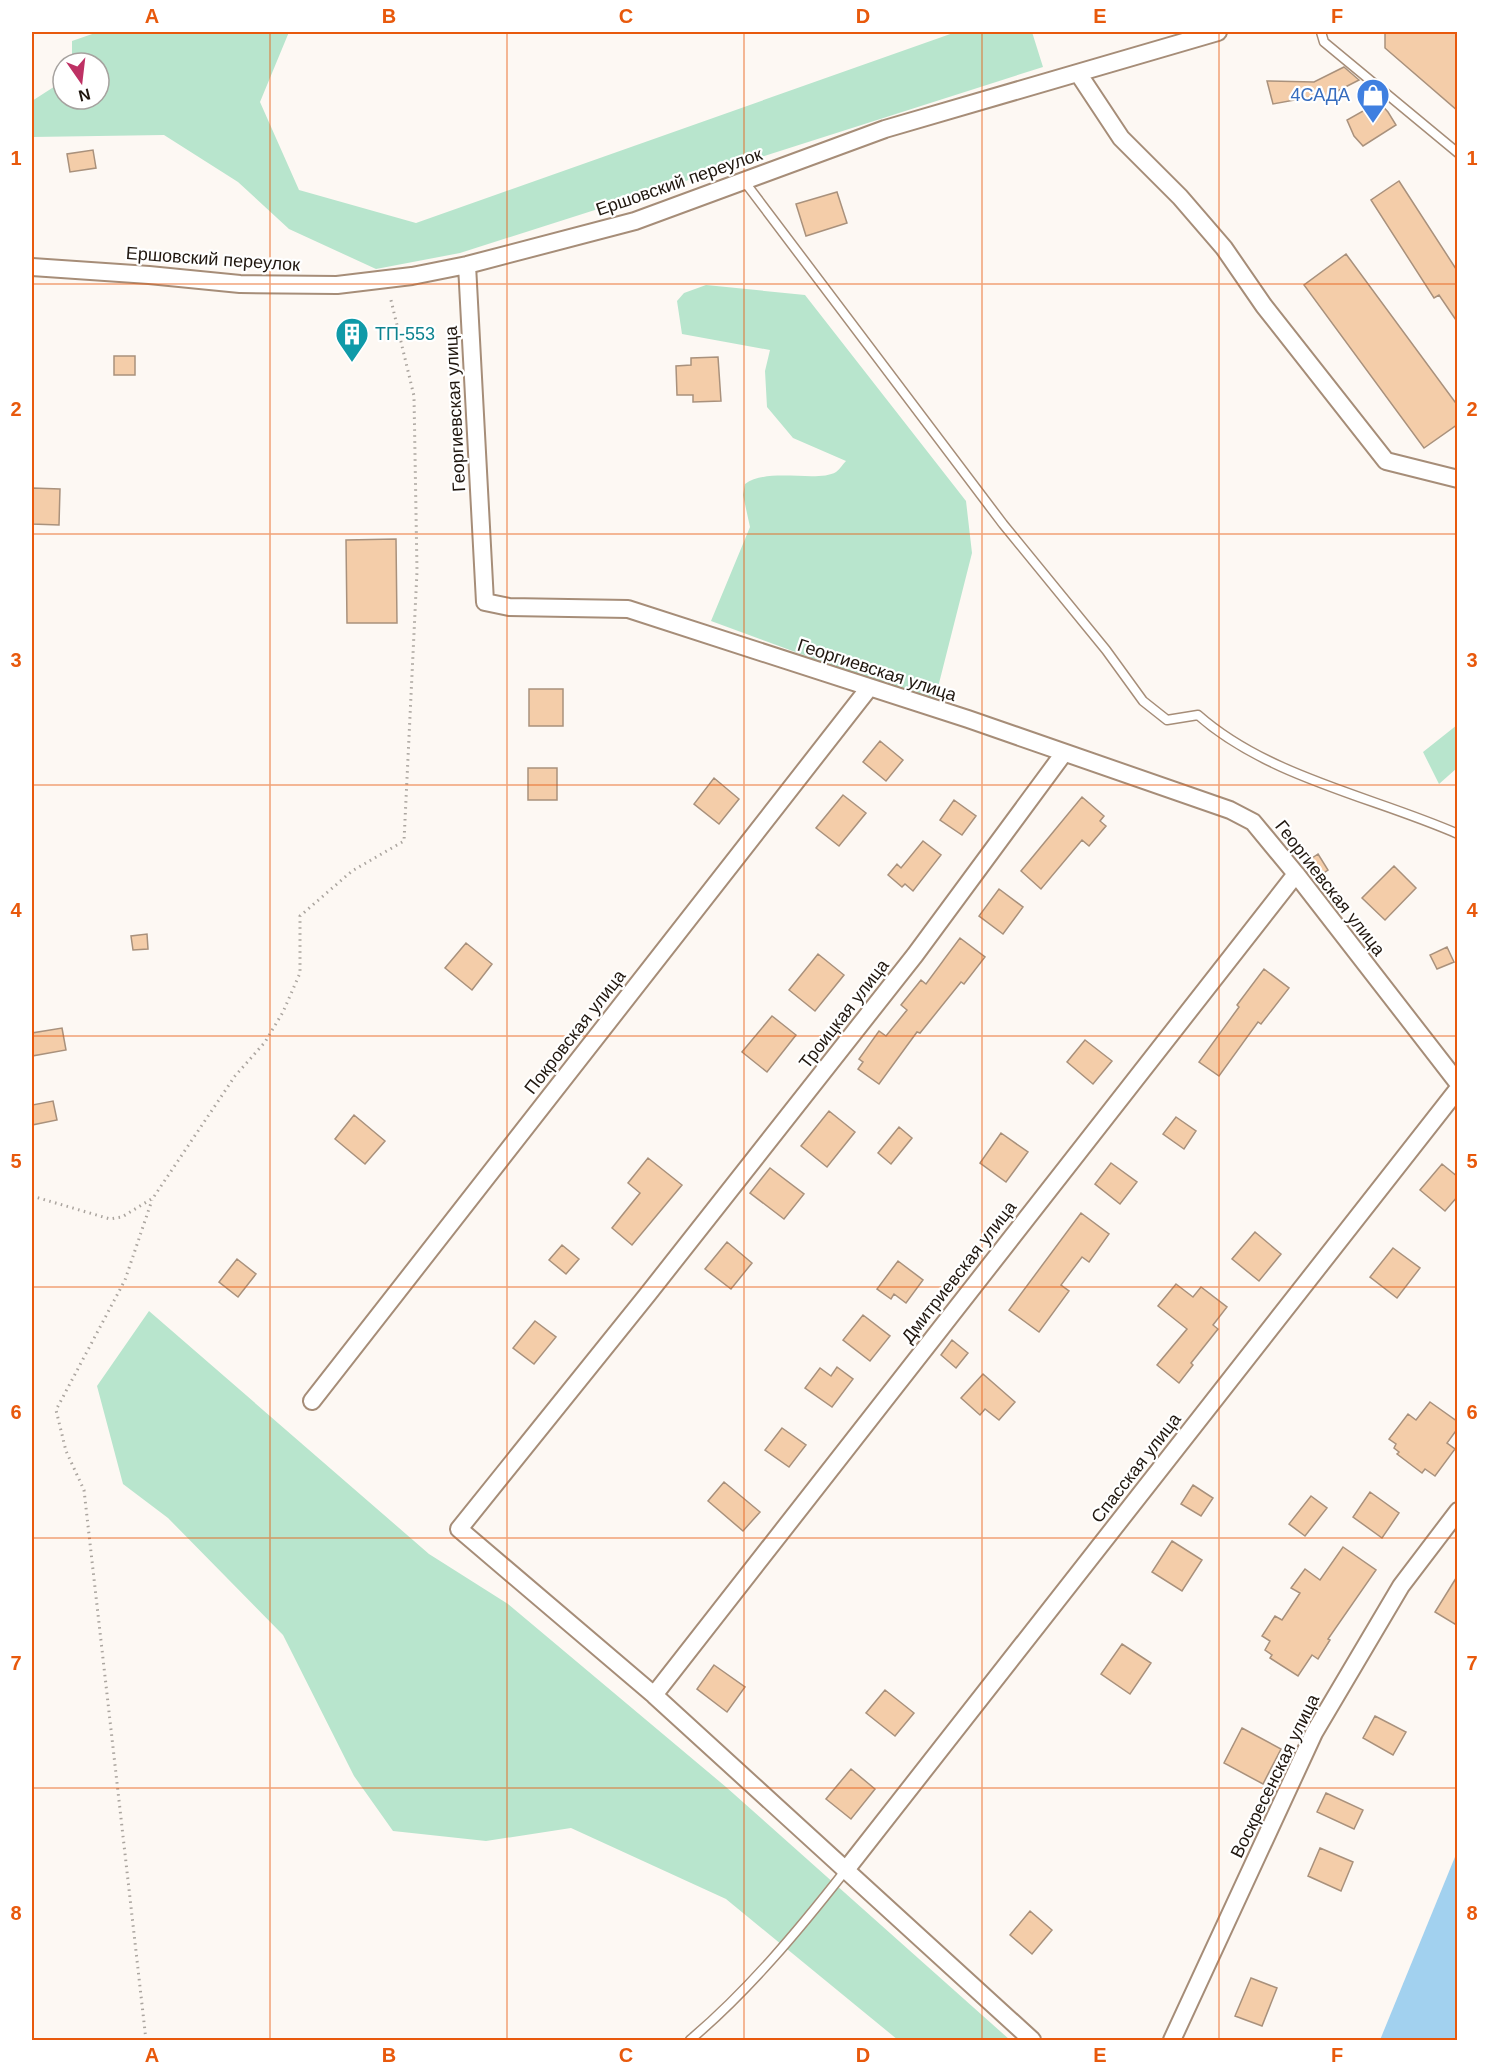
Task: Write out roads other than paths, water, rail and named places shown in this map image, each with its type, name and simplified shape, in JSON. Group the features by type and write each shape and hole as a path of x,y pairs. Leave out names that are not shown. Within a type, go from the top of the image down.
{"street":[{"name":"Ершовский переулок","path":"32,267 149,274 240,284 337,285 467,265 634,221 885,129 1218,32"},
{"path":"1078,73 1121,138 1180,197 1224,248 1264,306 1386,461 1458,479"},
{"name":"Георгиевская улица","path":"467,265 485,602 509,607 628,609 1230,810 1252,822 1296,874 1458,1083"},
{"name":"Покровская улица","path":"312,1401 869,688"},
{"name":"Троицкая улица","path":"654,1695 459,1529 648,1294 915,955 1064,753"},
{"name":"Дмитриевская улица","path":"654,1695 1296,874"},
{"name":"Спасская улица","path":"845,1871 1458,1089"},
{"name":"Воскресенская улица","path":"1172,2040 1314,1733 1401,1586 1458,1511"},
{"path":"654,1695 1032,2040"}],"lane":[{"path":"1321,32 1324,42 1458,153"},
{"path":"744,181 1003,524 1106,650 1143,701 1167,720 1198,716 1217,732 1262,757 1341,791 1431,822 1458,834"},
{"path":"690,2040 719,2016 803,1924 845,1871"}],"water":[{"path":"1457,1852 1457,2040 1380,2040"}],"place":[{"name":"4САДА","path":"1373,124"},
{"name":"ТП-553","path":"352,363"}]}
